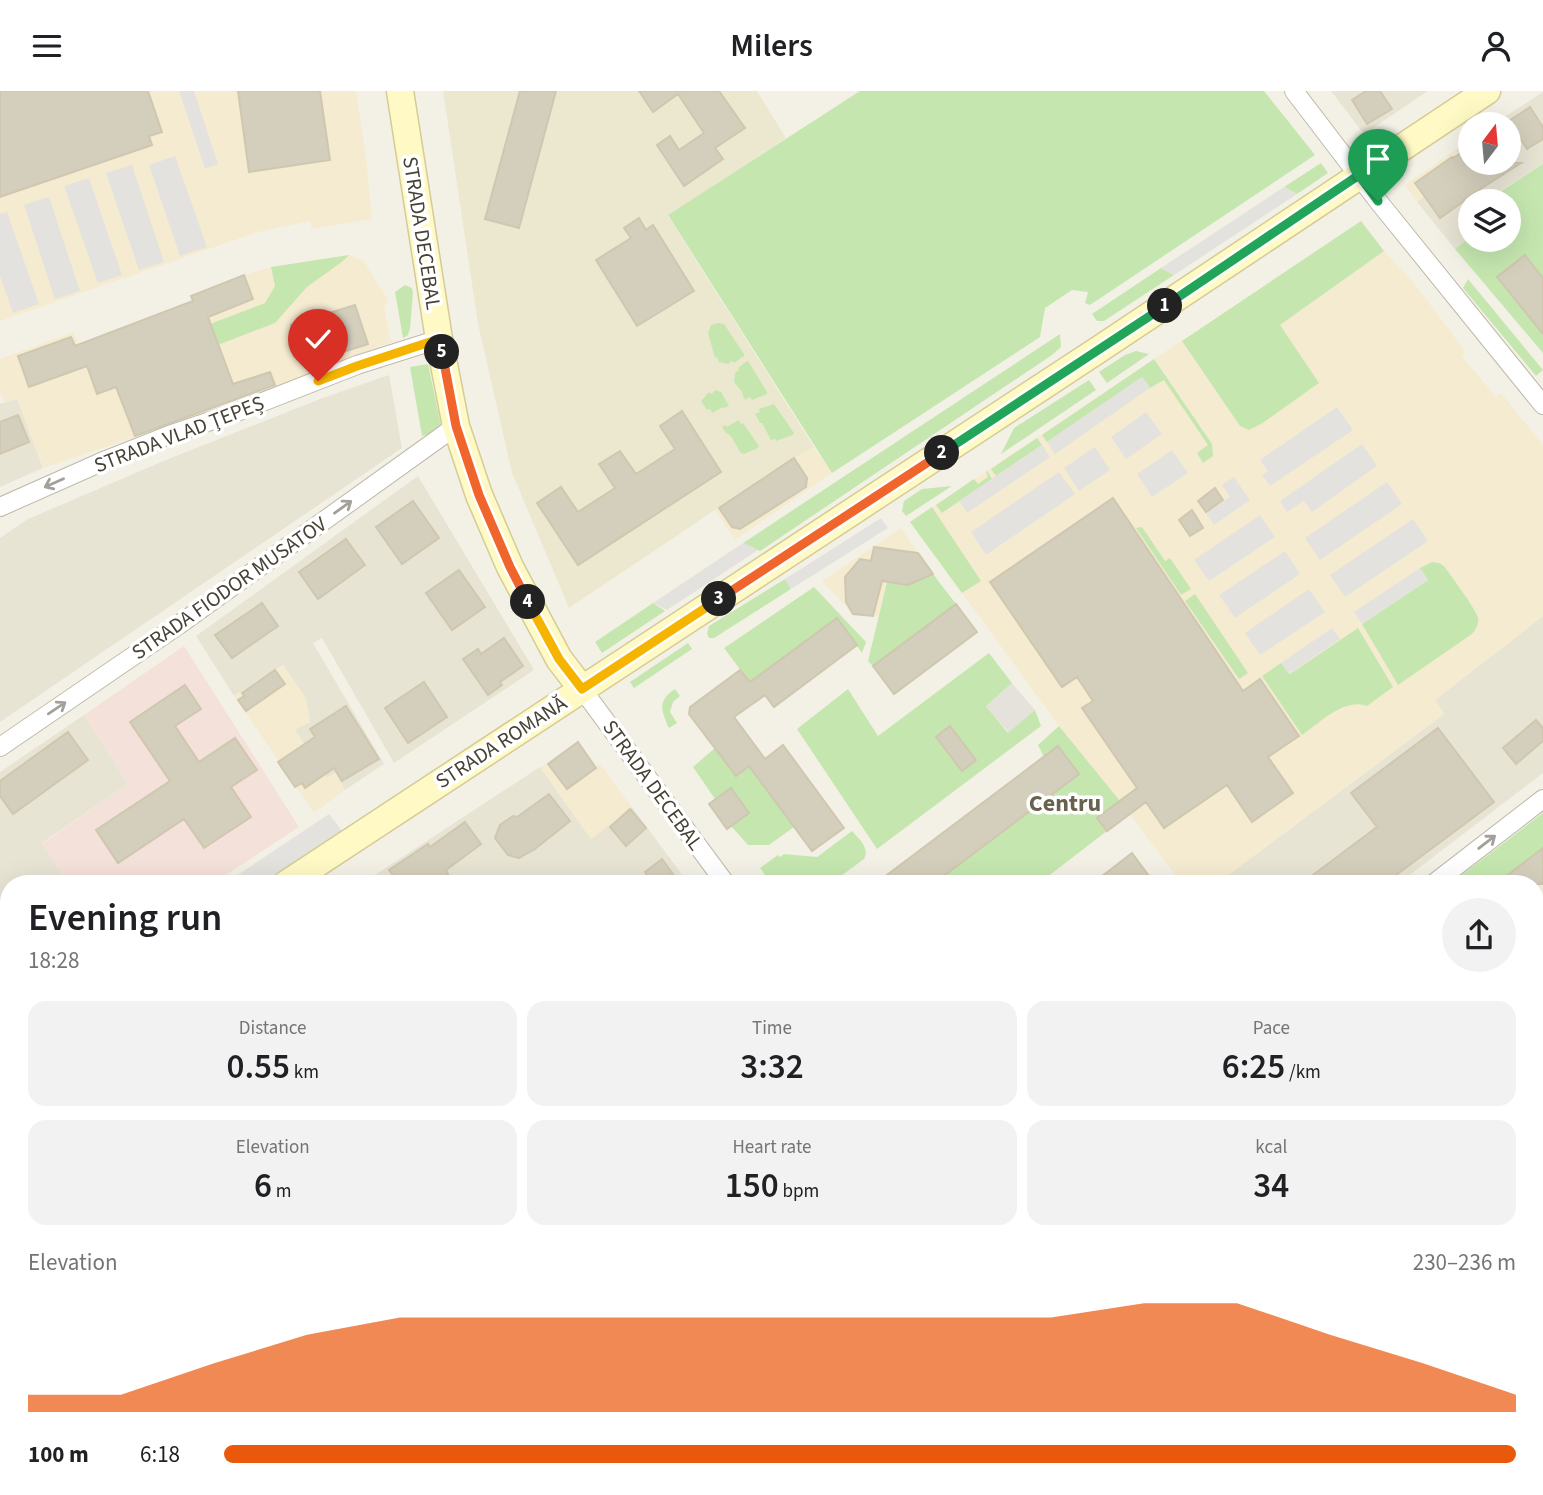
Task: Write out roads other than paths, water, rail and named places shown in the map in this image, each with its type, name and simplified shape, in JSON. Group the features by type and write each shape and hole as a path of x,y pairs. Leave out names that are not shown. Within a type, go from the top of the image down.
{"main road":[{"name":"STRADA DECEBAL","path":"400,91 439,339 456,426 479,495 510,567 559,659 582,689"},
{"name":"STRADA ROMANĂ","path":"300,875 1487,91"}],"street":[{"path":"1294,91 1543,405"},
{"name":"STRADA VLAD ŢEPEȘ","path":"0,507 169,435 439,339"},
{"name":"STRADA FIODOR MUSATOV","path":"0,747 180,624 456,426"},
{"name":"STRADA DECEBAL","path":"582,689 719,875"},
{"path":"1445,875 1543,799"}],"district":[{"name":"Centru","path":"1065,803"}]}
